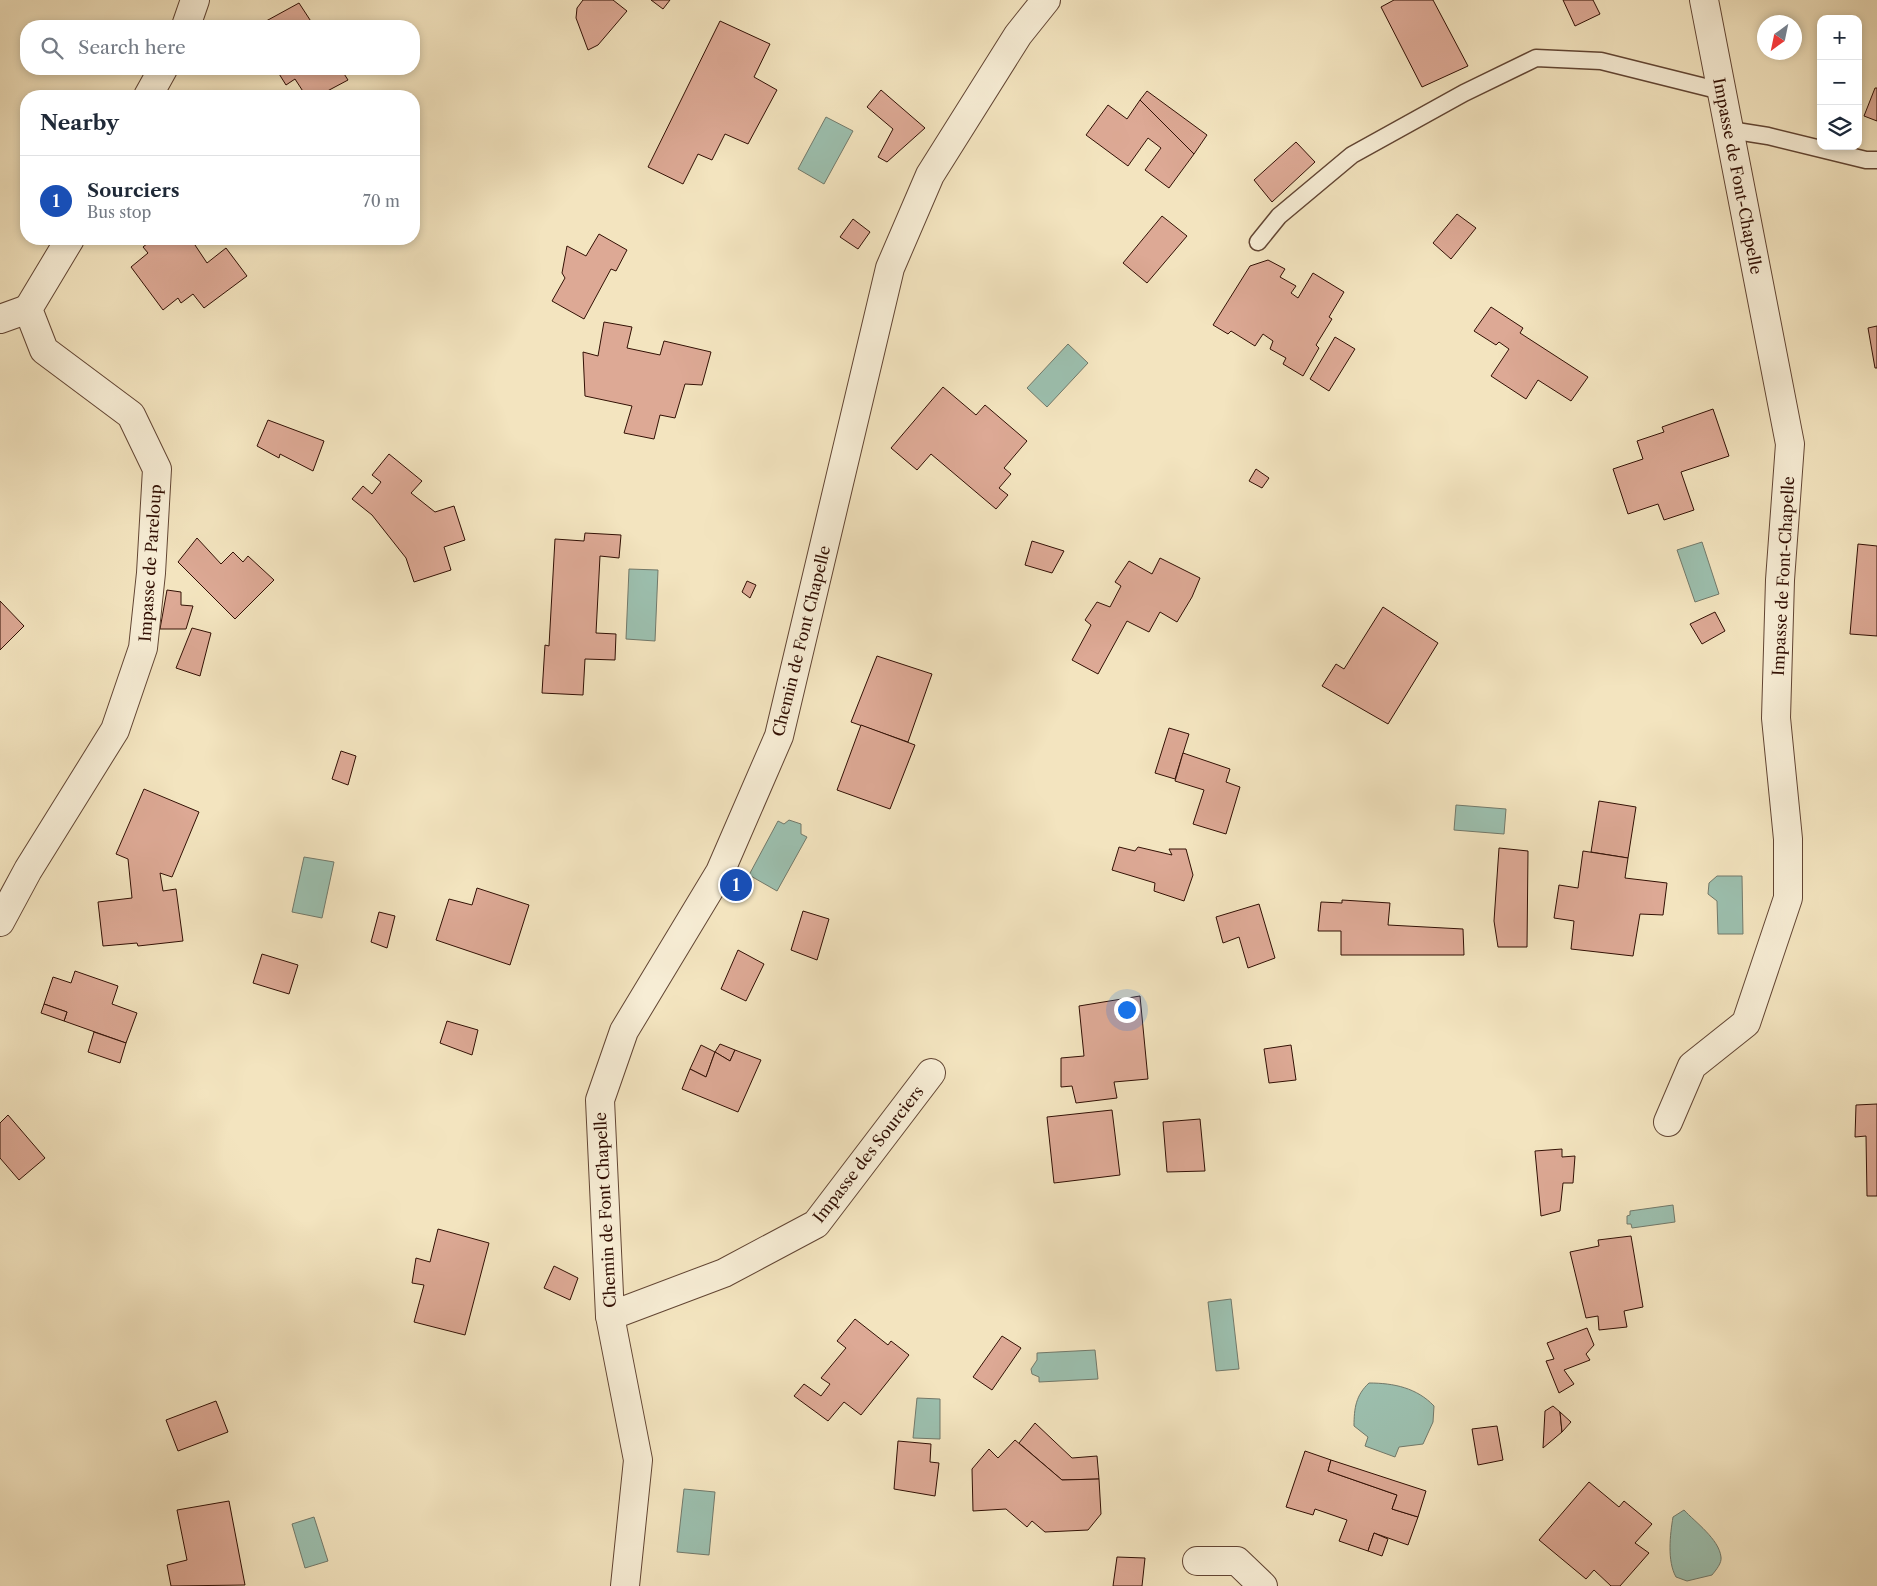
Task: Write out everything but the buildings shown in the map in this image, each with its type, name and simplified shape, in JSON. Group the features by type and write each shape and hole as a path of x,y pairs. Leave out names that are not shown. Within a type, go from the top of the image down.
{"street":[{"path":"188,20 195,0"},
{"name":"Chemin de Font Chapelle","path":"625,1586 638,1460 610,1316 600,1100 624,1031 720,872 779,736 890,268 930,175 1018,35 1046,0"},
{"name":"Impasse de Font-Chapelle","path":"1668,1122 1692,1066 1746,1023 1788,898 1788,839 1776,718 1780,580 1790,444 1704,0"},
{"path":"151,90 160,75"},
{"path":"0,319 28,309 66,245"},
{"name":"Impasse de Pareloup","path":"0,922 28,870 115,730 143,648 151,573 156,469 131,415 44,350 28,309"},
{"name":"Impasse des Sourciers","path":"610,1316 724,1273 816,1224 931,1073"},
{"path":"1197,1561 1238,1561 1263,1586"}],"lane":[{"path":"1258,242 1279,216 1352,155 1464,93 1536,58 1601,61 1721,91"},
{"path":"1730,130 1768,136 1866,160 1877,160"}],"shaded area":[{"path":"826,117 853,131 824,184 798,169"},
{"path":"1068,344 1088,363 1047,407 1027,388"},
{"path":"1702,542 1719,594 1695,602 1677,550"},
{"path":"629,569 658,570 655,641 626,639"},
{"path":"1456,805 1506,809 1504,834 1454,830"},
{"path":"789,820 801,824 801,834 807,837 777,891 749,875 778,821 784,824"},
{"path":"304,857 334,862 322,918 292,912"},
{"path":"1717,876 1742,876 1743,934 1718,934 1717,901 1708,894 1709,883"},
{"path":"1673,1205 1675,1222 1632,1228 1631,1224 1627,1224 1627,1216 1630,1215 1630,1211"},
{"path":"1231,1299 1239,1369 1216,1371 1208,1302"},
{"path":"1095,1350 1098,1379 1039,1382 1039,1377 1032,1374 1031,1369 1037,1360 1037,1353"},
{"path":"1369,1383 1405,1388 1420,1395 1434,1406 1433,1422 1423,1444 1399,1447 1395,1457 1365,1446 1368,1437 1354,1426 1354,1419 1355,1408 1361,1392"},
{"path":"917,1398 940,1399 940,1439 913,1438"},
{"path":"684,1489 715,1492 709,1555 677,1552"},
{"path":"1684,1510 1711,1537 1721,1557 1720,1564 1712,1575 1687,1581 1676,1577 1670,1556 1673,1517"},
{"path":"314,1517 328,1561 305,1568 292,1524"}],"place":[{"name":"Sourciers","path":"736,885"}]}
